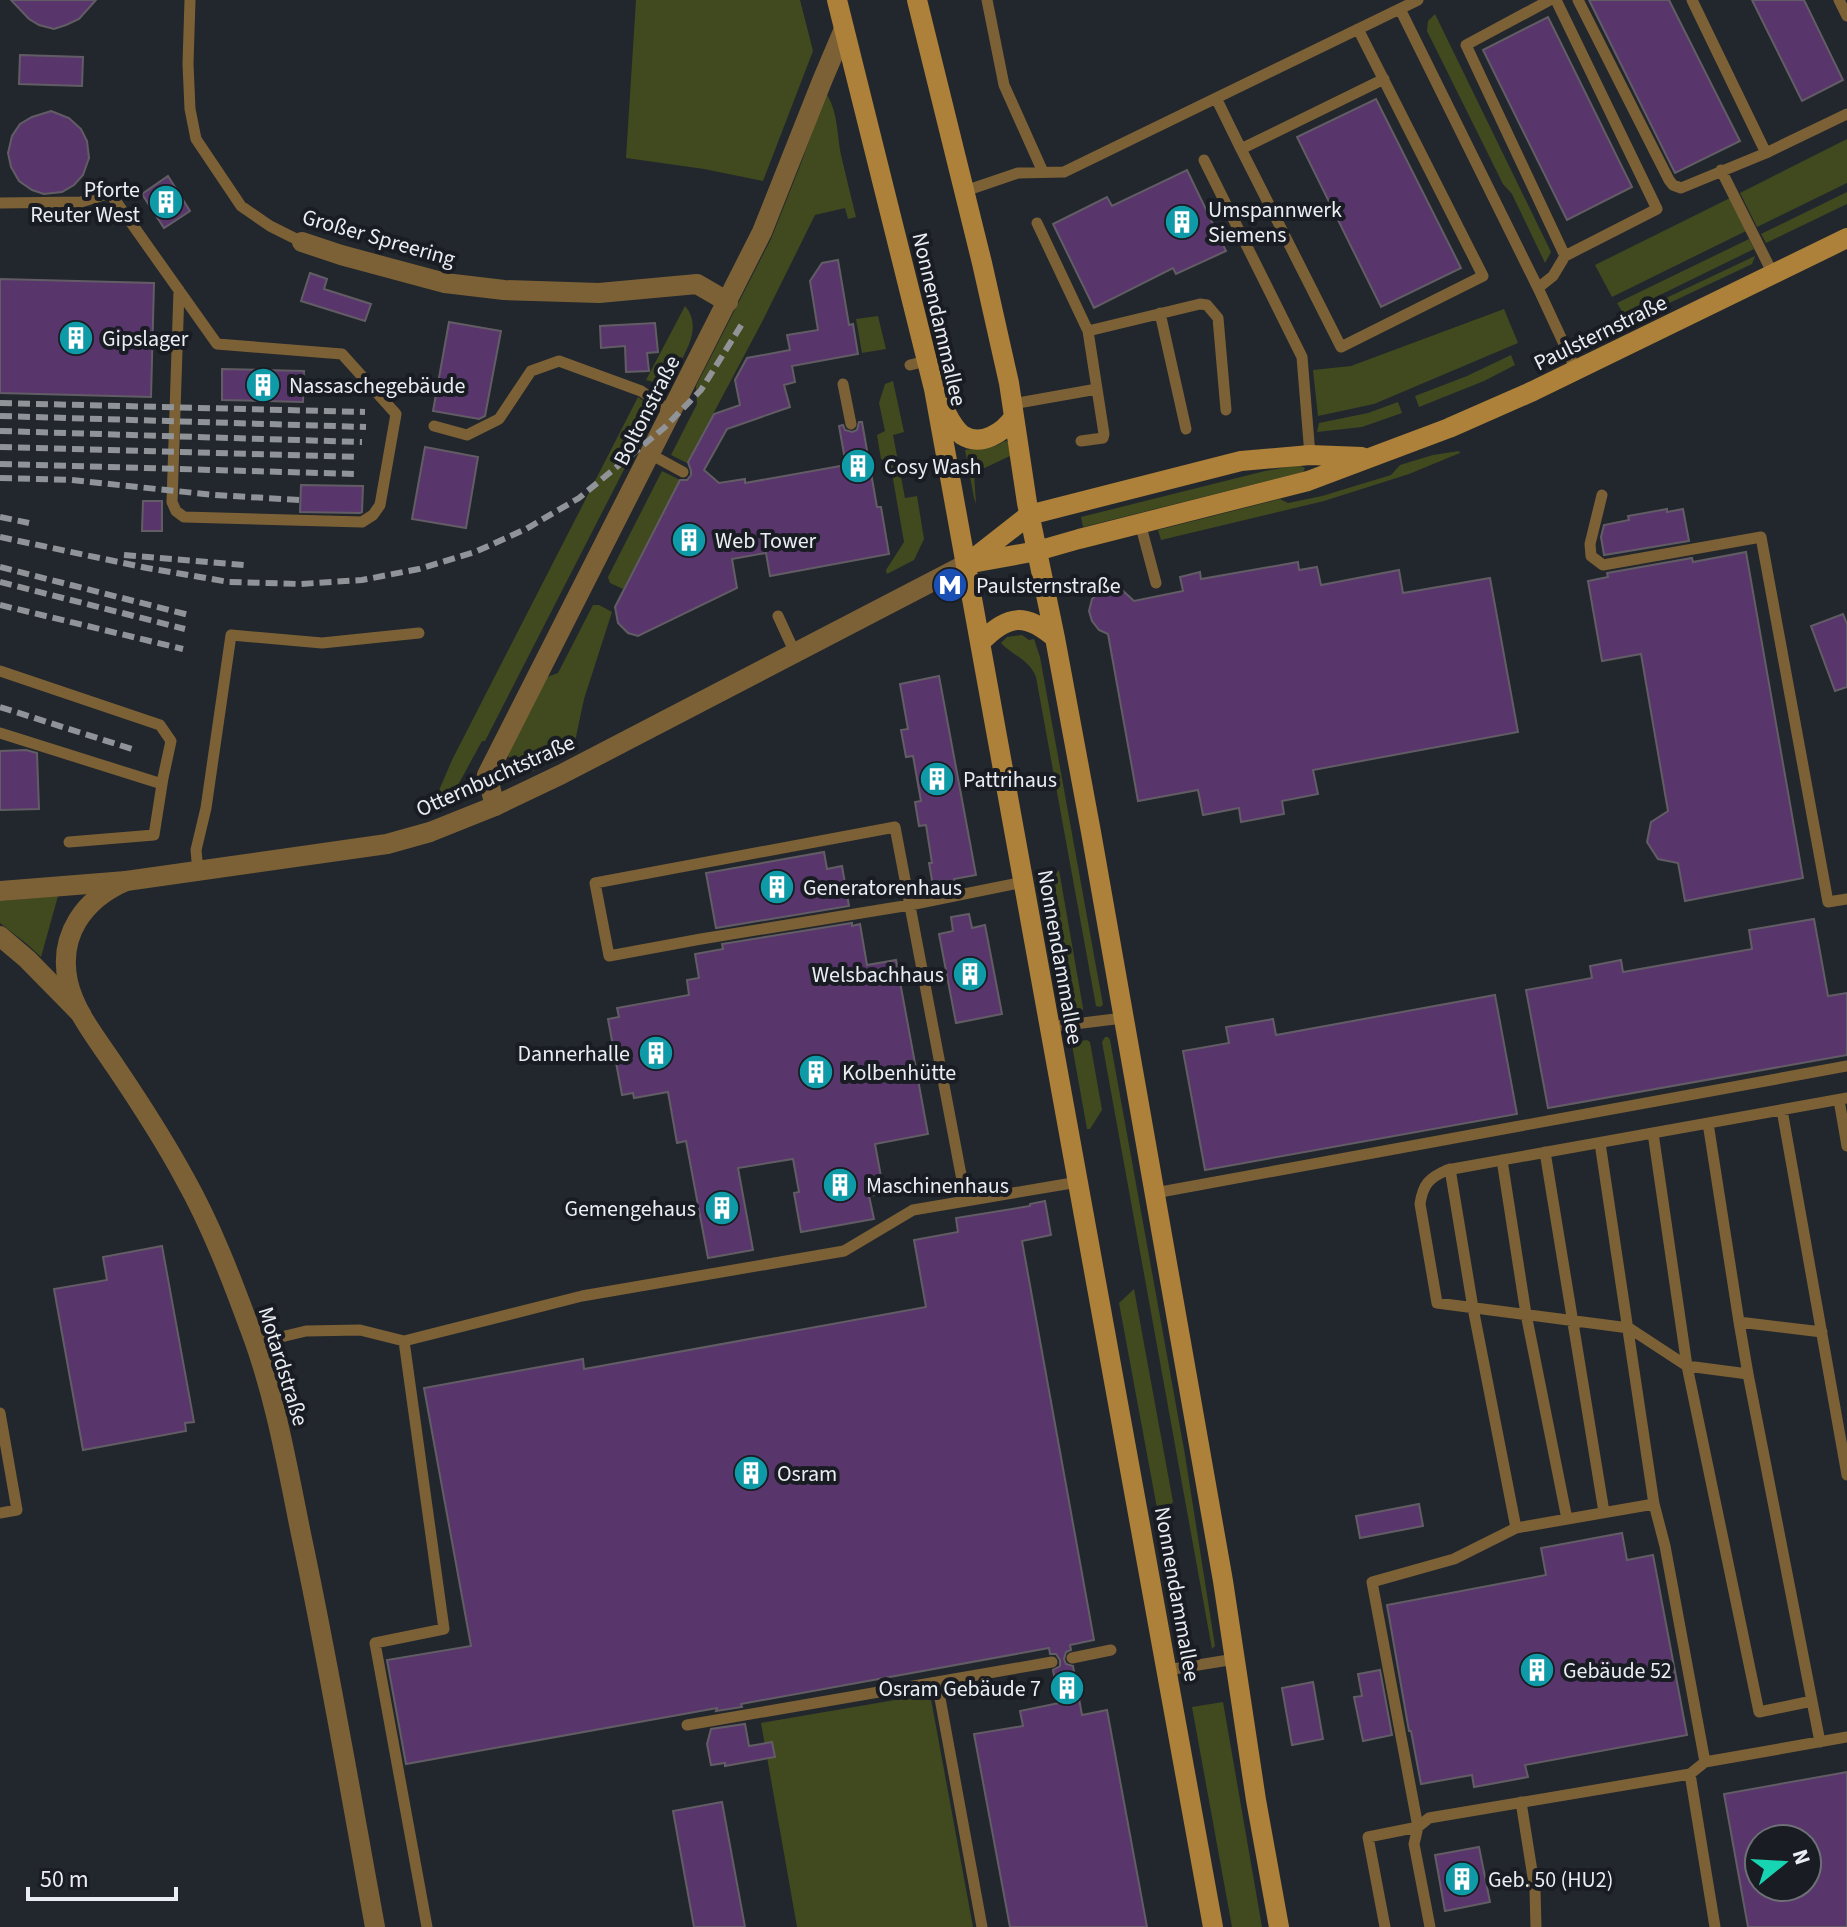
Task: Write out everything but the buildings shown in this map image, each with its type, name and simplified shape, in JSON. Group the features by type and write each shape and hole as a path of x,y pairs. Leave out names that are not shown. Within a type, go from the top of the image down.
{"main road":[{"name":"Nonnendammallee","path":"837,0 918,363 934,389 1213,1927"},
{"name":"Nonnendammallee","path":"917,0 1000,339 1029,515 1055,638 1155,1193 1223,1581 1256,1800 1279,1927"},
{"name":"Paulsternstraße","path":"966,564 1037,551 1308,481 1449,428 1847,238"},
{"path":"934,389 950,420 964,437 979,439 993,436 1006,428 1013,410"},
{"name":"Paulsternstraße","path":"966,564 1029,515 1241,461 1310,455 1370,457"},
{"path":"981,642 994,628 1011,621 1027,620 1055,638"}],"street":[{"name":"Boltonstraße","path":"495,806 487,775 762,232 844,29"},
{"name":"Großer Spreering","path":"302,242 445,283 504,290 599,293 697,284 728,302"},
{"name":"Otternbuchtstraße","path":"0,891 126,881 387,844 430,832 562,774 966,564"},
{"name":"Motardstraße","path":"126,881 106,890 78,918 66,953 69,985 81,1014 135,1095 186,1181 219,1251 256,1343 275,1410 316,1604 375,1927"},
{"path":"0,936 81,1014"}],"lane":[{"name":"Großer Spreering","path":"190,0 188,64 190,109 196,139 241,206 270,226 302,242"},
{"path":"987,0 1004,85 1043,172"},
{"path":"965,191 1018,173 1064,172 1418,0"},
{"path":"1538,288 1553,276 1565,256 1657,209 1553,0 1466,45 1565,256"},
{"path":"1578,0 1673,185 1681,188 1766,153 1847,114"},
{"path":"1692,0 1766,153"},
{"path":"1839,0 1847,16"},
{"path":"1400,9 1576,370"},
{"path":"1216,98 1341,347 1483,276 1358,29"},
{"path":"1241,149 1384,79"},
{"path":"1204,160 1302,357 1310,455"},
{"path":"1721,170 1773,274"},
{"path":"0,203 81,202 110,193 179,290 217,344 342,354 396,414 380,505 373,515 362,522 184,517 176,511 172,502 179,290"},
{"path":"1037,223 1088,331 1104,434 1103,438 1081,441"},
{"path":"1088,331 1207,305 1218,318 1226,410"},
{"path":"1160,313 1186,429"},
{"path":"434,426 467,435 499,419 531,371 559,361 641,391 672,412"},
{"path":"843,384 851,424"},
{"path":"1013,410 1097,389"},
{"path":"650,454 683,472"},
{"path":"1602,495 1590,544 1591,556 1603,565 1761,537 1828,902 1847,899"},
{"path":"1140,523 1156,583"},
{"path":"778,616 795,653"},
{"path":"198,871 196,850 206,808 231,635 322,643 419,633"},
{"path":"0,671 160,725 171,741 154,835 69,842"},
{"path":"0,733 162,784"},
{"path":"966,1201 910,905 895,827 595,883 609,956 910,905 1023,882"},
{"path":"1050,1027 1123,1018"},
{"path":"1155,1193 1847,1066"},
{"path":"1748,1374 1687,1366 1629,1328 1437,1303 1420,1204 1422,1190 1433,1176 1450,1169 1843,1099 1847,1146"},
{"path":"1782,1110 1845,1449 1847,1475"},
{"path":"1708,1123 1748,1374 1820,1742"},
{"path":"1653,1133 1687,1366 1759,1712 1812,1701"},
{"path":"1600,1143 1654,1504 1665,1546 1705,1762"},
{"path":"1545,1152 1604,1512"},
{"path":"1502,1160 1526,1314 1567,1519"},
{"path":"1450,1169 1473,1308 1516,1528"},
{"path":"256,1343 306,1331 328,1330 360,1330 404,1341 582,1296 844,1251 913,1210 1078,1182"},
{"path":"1739,1322 1822,1332"},
{"path":"404,1341 444,1629 375,1643 427,1927"},
{"path":"0,1413 17,1510 0,1513"},
{"path":"1430,1927 1414,1844 1418,1827 1372,1582 1454,1559 1516,1528 1654,1504"},
{"path":"1072,1658 1111,1650"},
{"path":"1167,1670 1235,1659"},
{"path":"687,1725 1052,1662"},
{"path":"937,1682 982,1927"},
{"path":"1385,1927 1368,1837 1418,1827 1429,1818 1690,1774 1705,1762 1847,1737"},
{"path":"1690,1774 1715,1927"},
{"path":"1521,1802 1535,1890 1536,1927"}],"green space":[{"path":"636,0 800,0 813,51 763,181 626,158"},
{"path":"1435,14 1551,252 1545,263 1427,31 1428,21"},
{"path":"826,93 835,115 856,217 848,219 845,208 815,215 687,463 671,455 697,404 696,386 771,239"},
{"path":"1847,139 1847,183 1757,227 1740,193"},
{"path":"1847,192 1847,204 1766,243 1761,234"},
{"path":"1730,198 1746,231 1612,297 1595,265"},
{"path":"1749,239 1754,249 1623,313 1617,303"},
{"path":"1755,256 1752,264 1629,322 1626,317"},
{"path":"685,306 693,325 684,356 667,385 646,380"},
{"path":"1504,309 1518,343 1374,404 1318,416 1313,370 1351,366"},
{"path":"878,316 886,349 862,353 856,319"},
{"path":"1511,355 1515,365 1419,407 1415,396"},
{"path":"893,381 904,432 893,435 905,498 917,496 924,539 914,560 887,574 886,570 904,542 890,462 881,459 877,435 885,431 879,403 885,384"},
{"path":"638,397 655,409 485,741 482,741 458,785 434,802 452,760"},
{"path":"1398,402 1402,413 1362,427 1317,432 1319,423 1368,413"},
{"path":"1008,442 1010,456 974,473 976,504 965,450 988,448"},
{"path":"1459,451 1409,474 1324,501 1161,540 1158,530 1280,499 1288,503 1322,496 1391,475 1400,465"},
{"path":"1299,465 1305,468 1303,472 1083,527 1081,517"},
{"path":"662,471 680,480 623,589 610,583 608,577"},
{"path":"593,605 612,612 584,699 573,751 520,776 525,765 505,755 545,678 558,673"},
{"path":"1022,635 1029,640 1034,639 1040,657 1103,1005 1100,1007 1096,1006 1036,677 1025,662 1001,643 1007,637"},
{"path":"1059,870 1083,1008 1079,1011 1075,1007 1062,940 1045,886"},
{"path":"58,896 41,957 0,923 0,901"},
{"path":"1105,1037 1110,1040 1185,1455 1215,1646 1212,1649 1102,1042"},
{"path":"1087,1040 1090,1042 1102,1110 1090,1129 1087,1129 1072,1045"},
{"path":"1134,1289 1173,1502 1159,1519 1119,1303"},
{"path":"930,1694 973,1927 797,1927 761,1723"},
{"path":"1223,1702 1262,1927 1232,1927 1192,1707"}],"railway":[{"path":"0,537 229,582 300,584 362,580 419,569 475,552 526,529 579,498 664,428 701,390 742,324"},
{"path":"0,403 365,412"},
{"path":"0,416 366,427"},
{"path":"0,431 362,442"},
{"path":"0,447 359,457"},
{"path":"0,464 357,474"},
{"path":"0,478 71,480 214,495 300,500"},
{"path":"0,517 29,523"},
{"path":"124,555 244,565"},
{"path":"0,567 189,615"},
{"path":"0,582 185,629"},
{"path":"0,605 183,649"},
{"path":"0,707 135,750"}],"place":[{"name":"Pforte Reuter West","path":"166,202"},
{"name":"Umspannwerk Siemens","path":"1182,222"},
{"name":"Gipslager","path":"76,338"},
{"name":"Nassaschegebäude","path":"263,385"},
{"name":"Cosy Wash","path":"858,466"},
{"name":"Web Tower","path":"689,540"},
{"name":"Paulsternstraße","path":"950,585"},
{"name":"Pattrihaus","path":"937,779"},
{"name":"Generatorenhaus","path":"777,887"},
{"name":"Welsbachhaus","path":"970,974"},
{"name":"Dannerhalle","path":"656,1053"},
{"name":"Kolbenhütte","path":"816,1072"},
{"name":"Maschinenhaus","path":"840,1185"},
{"name":"Gemengehaus","path":"722,1208"},
{"name":"Osram","path":"751,1473"},
{"name":"Gebäude 52","path":"1537,1670"},
{"name":"Osram Gebäude 7","path":"1067,1688"},
{"name":"Geb. 50 (HU2)","path":"1462,1879"}]}
